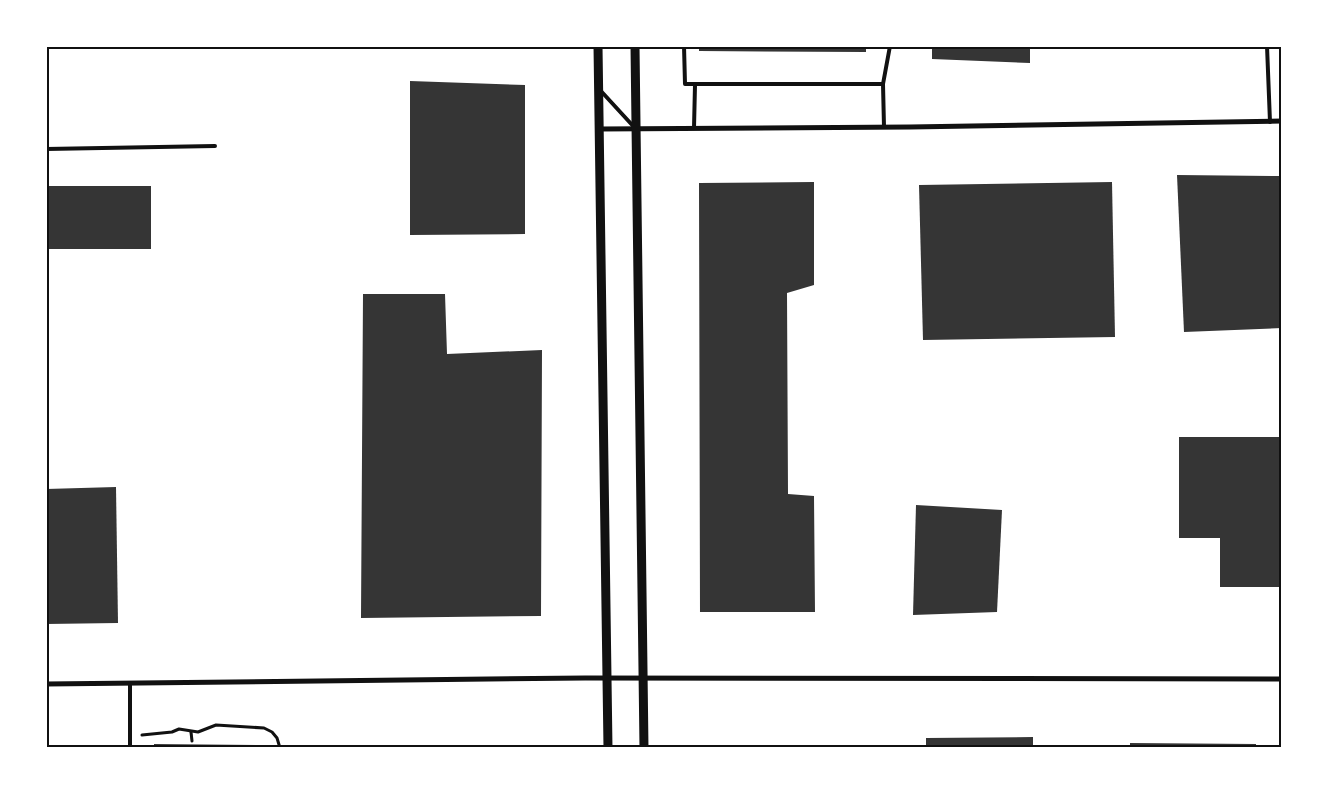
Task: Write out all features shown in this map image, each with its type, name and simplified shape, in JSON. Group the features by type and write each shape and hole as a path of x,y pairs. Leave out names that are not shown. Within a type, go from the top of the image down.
{"street":[{"path":"598,46 608,748"},
{"path":"635,46 644,748"},
{"path":"600,129 1282,121"},
{"path":"46,684 607,678 1282,679"}],"lane":[{"path":"684,46 685,84 883,84"},
{"path":"884,127 883,84 890,46"},
{"path":"1267,46 1270,122"},
{"path":"694,128 695,84"},
{"path":"599,88 636,129"},
{"path":"46,148 214,146"},
{"path":"130,683 130,748"}],"path":[{"path":"140,735 172,732 180,729 198,732 216,725 264,728 272,732 277,738 280,748"},
{"path":"191,732 192,741"}],"building":[{"path":"699,46 866,46 866,52 699,51"},
{"path":"932,46 1030,46 1030,63 932,59"},
{"path":"410,81 525,85 525,234 410,235"},
{"path":"1177,175 1282,176 1282,328 1184,332"},
{"path":"814,182 814,285 787,293 788,494 814,496 815,612 700,612 699,183"},
{"path":"1112,182 1115,337 923,340 919,185"},
{"path":"46,186 151,186 151,249 46,249"},
{"path":"363,294 445,294 447,354 542,350 541,616 361,618"},
{"path":"1179,437 1282,437 1282,587 1220,587 1220,538 1179,538"},
{"path":"116,487 118,623 46,624 46,489"},
{"path":"916,505 1002,510 997,612 913,615"},
{"path":"1033,737 1033,748 926,748 926,738"},
{"path":"1130,743 1256,744 1256,748 1130,748"},
{"path":"154,744 267,745 268,748 154,748"}]}
